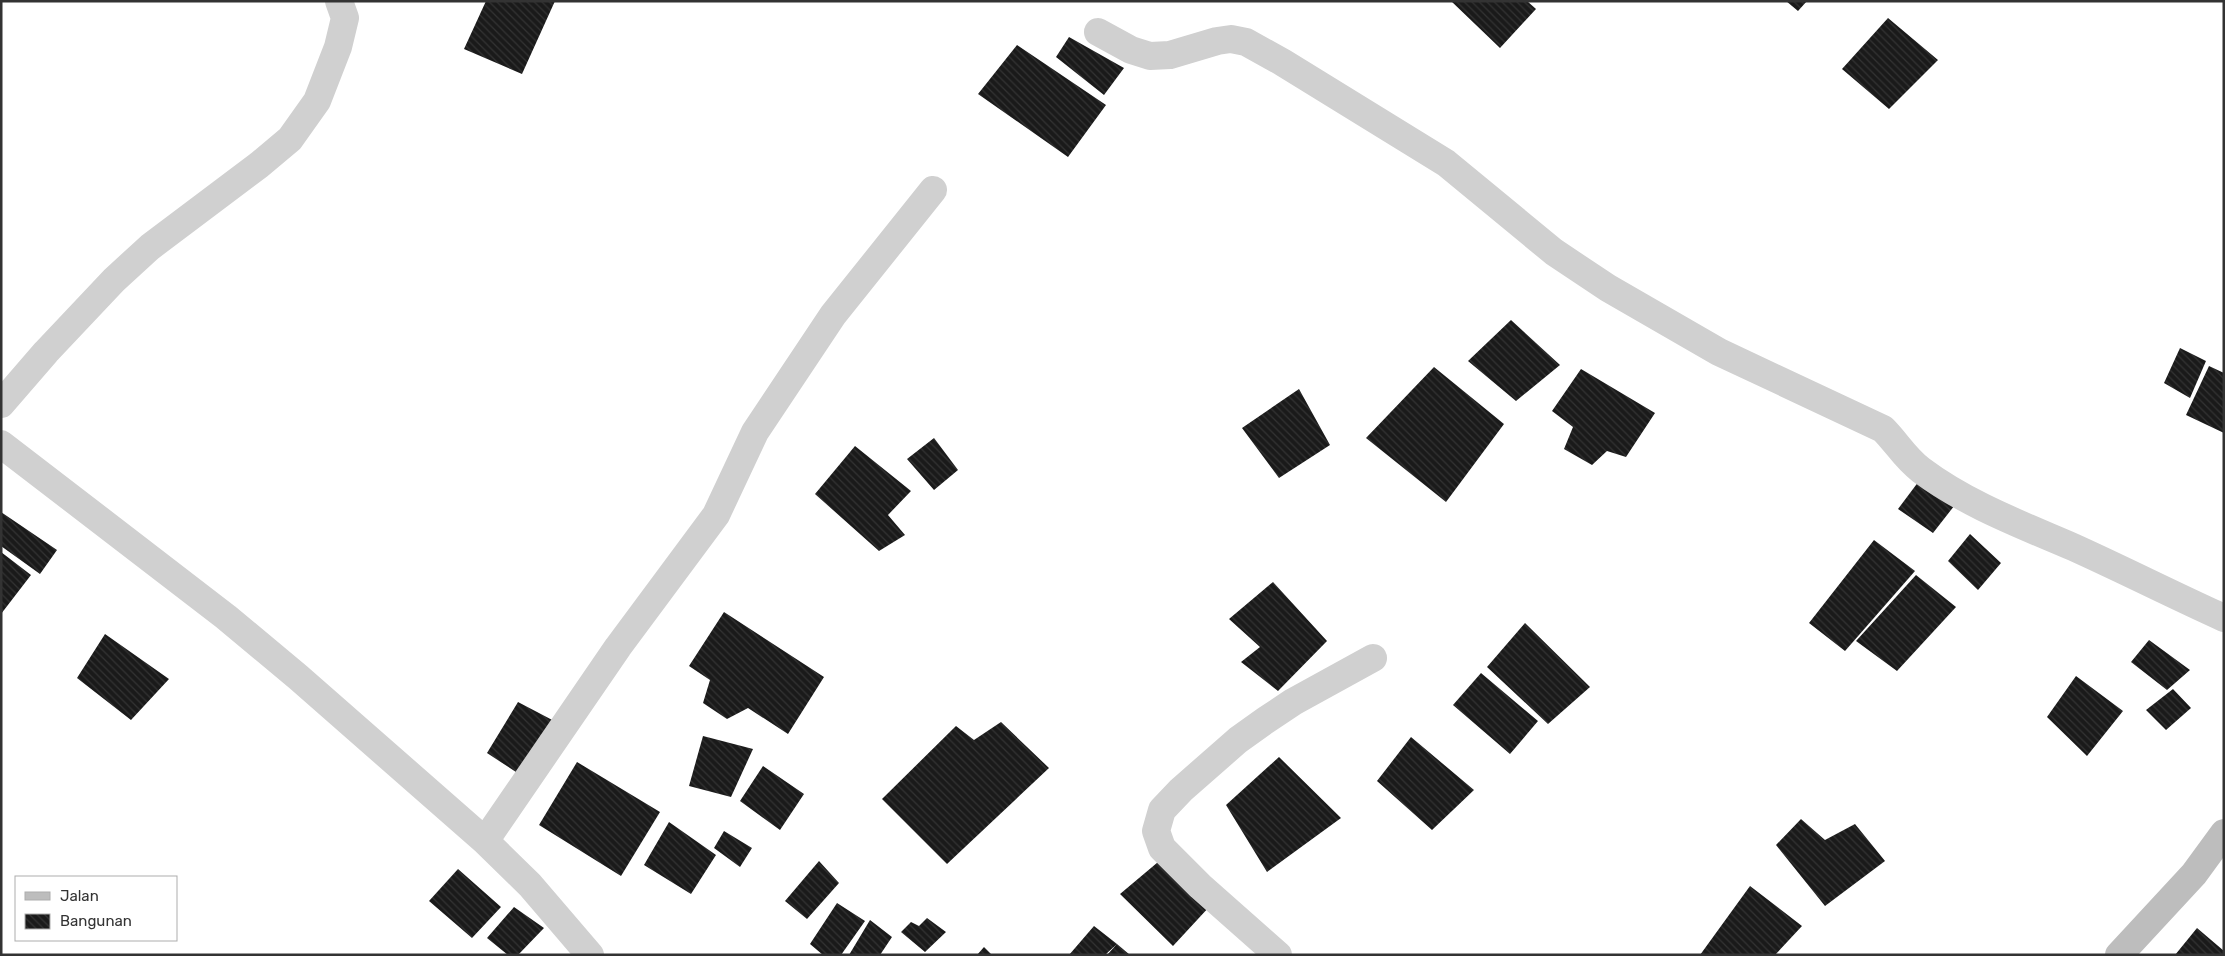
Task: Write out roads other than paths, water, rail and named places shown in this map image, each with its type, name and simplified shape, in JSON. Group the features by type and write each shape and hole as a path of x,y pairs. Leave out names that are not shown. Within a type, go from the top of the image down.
{"street":[{"path":"1,404 46,352 114,280 150,247 259,165 290,139 317,101 338,47 345,7"},
{"path":"1098,32 1131,50 1150,56 1170,55 1217,41 1231,39 1246,42 1282,62 1446,163 1554,252 1670,325 1719,352 1883,429 1894,440 1902,454 1922,470 1956,492 1999,514 2224,618"},
{"path":"485,841 618,647 716,515 755,432 833,315 933,190"},
{"path":"1,444 234,623 298,677 485,841 530,885 590,955"},
{"path":"1278,955 1200,886 1162,848 1156,831 1162,810 1181,790 1238,740 1293,702 1373,658"},
{"path":"2119,955 2194,874 2224,833"}]}
